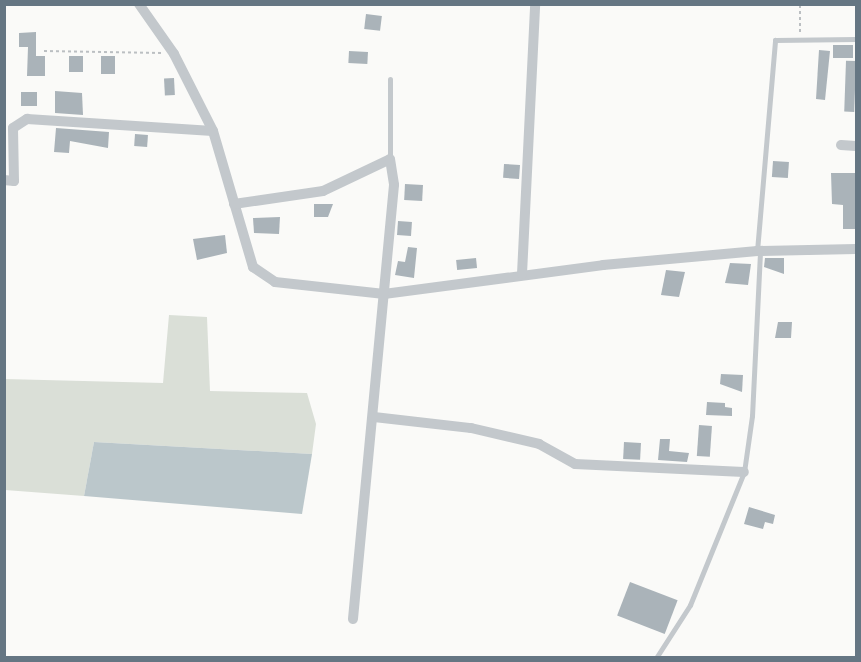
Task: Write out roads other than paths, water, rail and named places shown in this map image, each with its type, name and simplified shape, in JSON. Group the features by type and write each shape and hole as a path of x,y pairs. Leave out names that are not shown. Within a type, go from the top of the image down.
{"street":[{"path":"139,4 170,48 213,131 253,267 263,276 275,282 384,294 522,274 758,251 856,249"},
{"path":"522,274 535,4"},
{"path":"4,180 14,181 13,128 27,119 213,131"},
{"path":"841,145 856,146"},
{"path":"234,204 323,191 390,159 394,185 374,417 353,619"},
{"path":"374,417 471,428 539,444 575,464 744,472"}],"lane":[{"path":"656,657 690,605 744,472 752,416 758,251 775,40 856,39"},
{"path":"390,79 390,159"}]}
